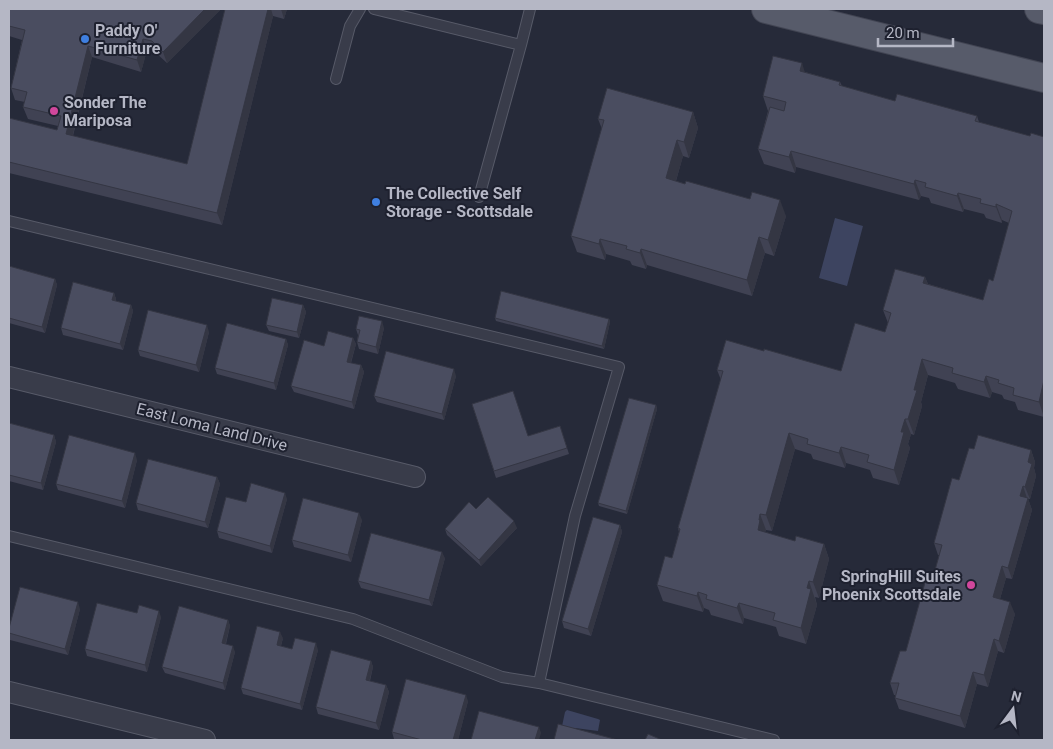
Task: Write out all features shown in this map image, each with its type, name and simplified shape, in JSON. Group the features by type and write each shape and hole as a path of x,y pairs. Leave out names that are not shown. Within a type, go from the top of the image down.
{"main road":[{"path":"766,9 1044,78"},
{"path":"1039,9 1044,10"}],"street":[{"name":"East Loma Land Drive","path":"9,377 416,477"},
{"path":"9,692 205,740"}],"lane":[{"path":"336,79 350,26 360,9"},
{"path":"374,9 521,45"},
{"path":"478,197 530,9"},
{"path":"9,221 619,367 575,516 539,683"},
{"path":"9,536 353,619 502,677 539,683 774,740"}],"water":[{"path":"835,218 863,226 847,286 819,278"},
{"path":"567,710 600,720 598,731 575,728 561,731"}],"building":[{"name":"Sonder The Mariposa","path":"9,9 205,9 163,52 152,41 143,39 137,60 88,46 66,134 187,164 225,9 268,9 217,213 9,162 9,118 57,130 61,116 23,107 27,92 11,88 25,30 9,26"},
{"path":"773,56 802,63 800,71 840,82 839,85 895,101 897,94 977,116 975,121 1030,136 1031,133 1044,137 1044,380 1039,402 1013,395 1014,388 998,383 999,380 986,376 984,382 952,373 953,368 922,359 914,390 917,390 908,419 905,419 901,432 904,432 894,470 867,462 869,455 841,447 839,453 807,444 808,439 789,433 766,515 760,514 758,530 795,541 796,536 824,544 813,582 809,581 807,588 811,589 801,628 773,620 775,613 739,603 737,608 706,599 707,595 698,592 697,596 657,585 665,556 672,558 680,529 678,528 723,371 717,370 726,340 841,371 855,323 885,332 891,313 883,310 895,269 925,277 923,283 983,300 989,279 993,281 1012,211 996,204 996,207 980,203 981,199 958,193 957,196 925,187 926,183 915,180 914,184 791,151 789,157 758,149 770,107 784,111 786,102 763,96"},
{"path":"607,88 693,112 684,142 677,140 666,178 685,184 686,181 750,199 752,192 780,200 768,240 759,237 747,280 641,249 640,253 626,249 627,246 600,239 599,244 571,236 604,120 598,119"},
{"path":"9,266 55,279 42,327 9,318"},
{"path":"73,282 114,293 112,300 131,305 120,344 61,328"},
{"path":"501,291 609,319 602,346 495,318"},
{"path":"272,298 303,305 297,332 266,325"},
{"path":"148,310 207,325 196,365 138,350"},
{"path":"359,316 382,321 376,347 357,342 360,330 356,329"},
{"path":"227,323 286,339 274,383 215,368"},
{"path":"328,331 353,338 347,362 361,365 352,402 291,386 304,340 324,346"},
{"path":"386,351 454,369 442,414 374,396"},
{"path":"513,391 528,436 560,426 567,448 494,471 472,404"},
{"path":"629,398 656,405 626,511 598,503"},
{"path":"9,423 54,435 41,483 9,475"},
{"path":"69,435 135,453 122,501 56,484"},
{"name":"SpringHill Suites Phoenix Scottsdale","path":"978,435 1031,450 1028,462 1032,464 1025,487 1023,486 1020,496 1028,498 1008,568 1002,566 993,597 1010,602 999,641 994,639 984,675 973,672 960,716 895,698 899,683 890,683 900,651 906,651 926,579 932,581 942,545 934,543 952,478 959,480 969,448 974,449"},
{"path":"148,459 217,477 205,522 136,503"},
{"path":"251,483 285,493 270,546 217,531 226,497 246,502"},
{"path":"488,497 514,521 479,560 445,529 469,502 476,509"},
{"path":"303,498 359,513 348,555 292,540"},
{"path":"593,517 620,525 588,629 562,621"},
{"path":"371,533 442,552 429,600 358,581"},
{"path":"20,587 78,602 65,649 9,633"},
{"path":"97,603 137,613 139,605 159,611 145,665 85,649"},
{"path":"179,606 228,620 222,643 233,646 223,683 162,667"},
{"path":"257,626 280,632 277,645 292,649 295,638 316,643 300,704 241,688"},
{"path":"331,650 371,661 366,680 386,685 376,723 316,707"},
{"path":"406,679 466,695 453,740 422,740 392,732"},
{"path":"479,711 539,727 535,740 471,740"},
{"path":"558,724 618,740 554,740"},
{"path":"648,734 662,740 645,740"}],"place":[{"name":"Paddy O' Furniture","path":"85,39"},
{"name":"Sonder The Mariposa","path":"54,111"},
{"name":"The Collective Self Storage - Scottsdale","path":"376,202"},
{"name":"SpringHill Suites Phoenix Scottsdale","path":"971,585"}]}
